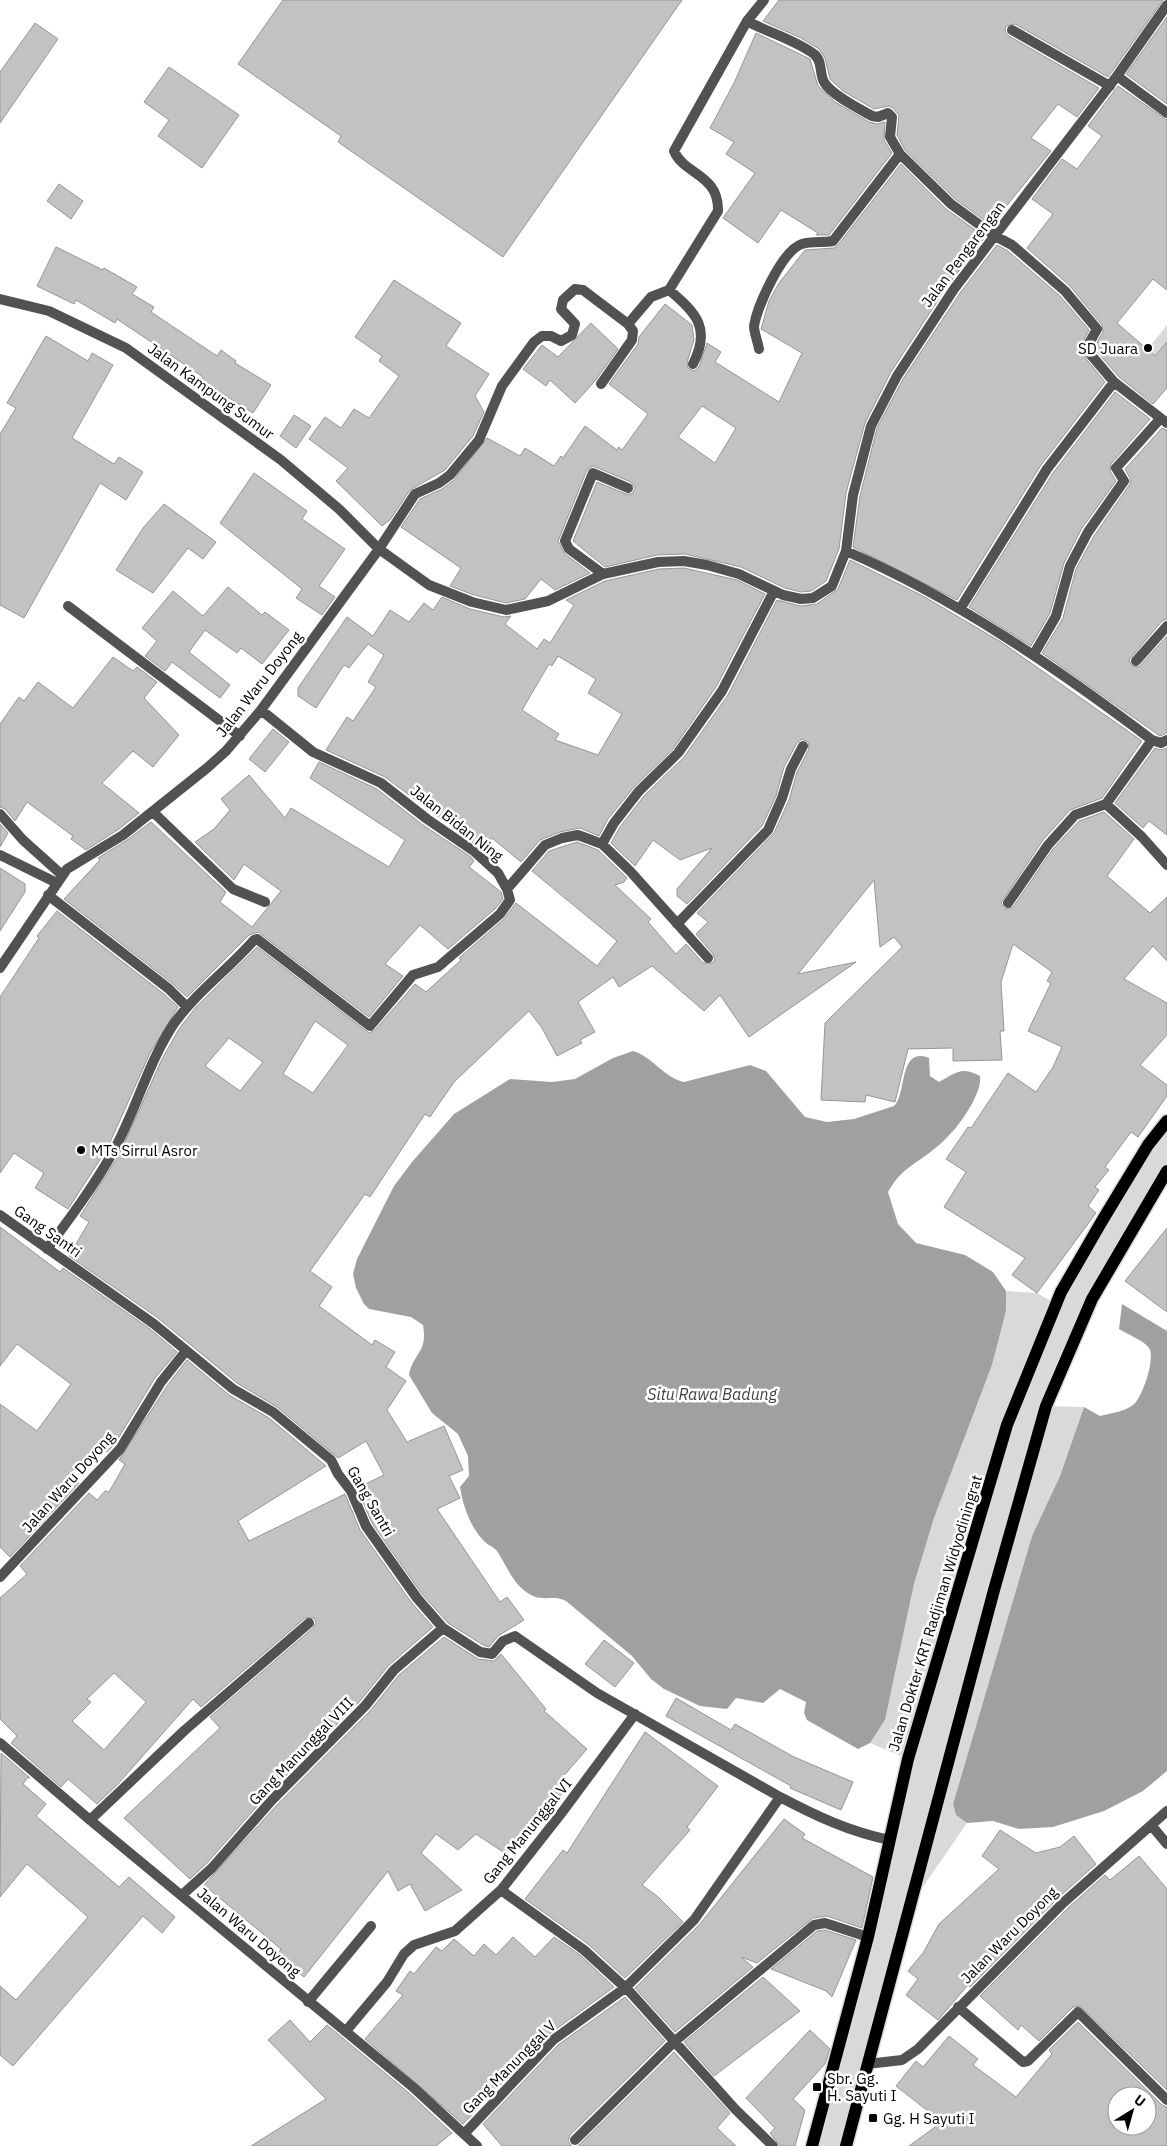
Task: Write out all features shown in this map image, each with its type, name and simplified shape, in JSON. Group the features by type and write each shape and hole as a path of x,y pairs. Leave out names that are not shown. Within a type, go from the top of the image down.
{"main road":[{"name":"Jalan Dokter KRT Radjiman Widyodiningrat","path":"812,2146 868,1937 908,1759 1008,1425 1062,1292 1148,1145 1167,1121"},
{"path":"846,2146 991,1599 1046,1406 1092,1299 1167,1171"}],"street":[{"path":"601,384 632,340 633,331 628,324 651,297 669,290 718,210 715,194 708,182 682,161 674,151 747,21 764,0"},
{"name":"Jalan Pengarengan","path":"603,574 658,562 684,561 739,574 774,591 801,599 813,598 832,586 846,551 853,495 871,426 881,404 922,336 995,236 1110,86 1167,5"},
{"path":"747,21 779,35 814,54 820,62 824,82 830,90 872,116 888,113 892,117 890,137 900,154 951,204 995,236 1012,245 1065,291 1097,329 1086,348 1114,382 1164,421 1116,468 1124,481 1088,532 1074,558 1056,616 1034,654"},
{"path":"1012,30 1110,86"},
{"path":"1117,76 1167,113"},
{"path":"759,349 754,328 758,308 776,273 794,248 802,244 833,241 900,154"},
{"name":"Jalan Waru Doyong","path":"0,968 67,869 122,835 153,812 207,768 240,736 379,549 415,494 450,475 479,440 502,386 538,338 547,335 561,341 568,338 575,330 575,324 561,309 563,300 576,288 583,290 628,324"},
{"path":"669,290 684,302 698,319 702,332 699,352 693,364"},
{"name":"Jalan Kampung Sumur","path":"0,299 50,311 126,348 281,460 339,509 379,549 429,585 472,602 506,610 548,601 603,574"},
{"path":"960,609 1047,469 1114,382"},
{"path":"603,574 569,549 565,540 593,473 628,488"},
{"path":"846,551 874,563 960,609 1034,654 1152,740 1161,743 1167,740"},
{"path":"602,844 614,823 639,790 678,753 709,711 722,691 774,591"},
{"path":"68,606 240,736"},
{"path":"1136,661 1167,626"},
{"name":"Jalan Bidan Ning","path":"261,710 313,752 381,783 427,819 475,852 498,873 507,889"},
{"path":"1008,903 1048,846 1074,815 1106,804 1152,740"},
{"path":"677,924 768,830 782,798 791,769 803,746"},
{"path":"1106,804 1142,837 1167,865"},
{"path":"153,812 233,889 265,902"},
{"path":"0,814 60,879"},
{"path":"47,1249 80,1204 114,1151 151,1062 186,1006 222,975 257,939 370,1026 413,975 438,967 500,914 510,900 507,889 545,845 562,838 578,835 602,844 630,871 708,958"},
{"path":"0,855 60,879"},
{"path":"48,895 169,989 186,1006"},
{"name":"Gang Santri","path":"0,1215 154,1324 185,1352 233,1389 273,1412 331,1460 338,1474 351,1491 366,1526 395,1569 443,1628 480,1652 492,1654 503,1641 515,1636 597,1693 635,1714"},
{"name":"Jalan Waru Doyong","path":"0,1577 120,1449 162,1382 185,1352"},
{"path":"90,1820 185,1730 309,1623"},
{"name":"Gang Manunggal VIII","path":"182,1895 212,1868 272,1800 365,1706 394,1670 443,1628"},
{"path":"635,1714 812,1814 863,1835 890,1840"},
{"name":"Gang Manunggal VI","path":"346,2031 371,2003 404,1954 414,1945 455,1932 501,1890 560,1815 635,1714"},
{"name":"Jalan Waru Doyong","path":"0,1743 308,2002 346,2031 477,2146"},
{"name":"Gang Manunggal V","path":"464,2134 553,2040 625,1988 694,1920 780,1797"},
{"name":"Jalan Waru Doyong","path":"867,2064 902,2060 918,2048 1063,1903 1167,1811"},
{"path":"1151,1824 1167,1844"},
{"path":"501,1890 584,1950 625,1988 735,2109 773,2146"},
{"path":"575,2140 674,2042 814,1925 825,1923 868,1937"},
{"path":"308,2002 371,1926"},
{"path":"958,2007 1023,2062 1028,2061 1078,2012 1167,2100"}],"shaded area":[{"path":"1167,325 1167,366 1147,350"},
{"path":"1167,1121 1167,1171 1092,1299 1046,1406 1084,1407 1060,1476 1032,1536 953,1804 956,1815 967,1823 909,1907 846,2146 812,2146 908,1759 870,1743 885,1720 914,1584 934,1518 992,1365 1006,1311 1006,1291 1037,1293 1056,1304"}],"water":[{"name":"Situ Rawa Badung","path":"633,1051 670,1076 684,1082 750,1065 766,1071 805,1117 827,1122 854,1119 894,1106 901,1092 908,1065 912,1059 919,1056 929,1058 930,1076 939,1082 963,1071 980,1076 979,1086 973,1102 956,1128 939,1145 908,1168 888,1192 898,1224 916,1243 965,1255 993,1272 1006,1291 1006,1311 992,1365 934,1518 914,1584 885,1720 870,1743 858,1749 807,1720 804,1713 806,1702 780,1689 763,1703 736,1698 727,1709 700,1706 664,1689 651,1679 632,1656 566,1601 558,1598 533,1596 521,1588 497,1551 480,1537 468,1517 460,1487 469,1476 468,1456 458,1434 432,1413 409,1375 422,1347 423,1325 411,1317 369,1309 364,1304 356,1288 353,1274 357,1259 394,1186 412,1162 454,1114 510,1079 552,1082 575,1079 613,1058"},
{"path":"1122,1304 1167,1331 1167,1771 1143,1791 1104,1811 1053,1827 1019,1829 993,1821 967,1823 956,1815 953,1804 1032,1536 1060,1476 1084,1407 1100,1416 1126,1409 1137,1401 1147,1378 1151,1353 1143,1342 1119,1329"}],"building":[{"path":"283,0 682,0 503,257 338,142 341,136 238,64"},
{"path":"779,0 1163,0 1108,77 1015,24 1006,26 1005,31 1009,36 1099,88 1077,117 1058,104 1031,138 1051,151 991,225 955,199 905,150 897,135 899,115 893,108 889,106 874,109 843,91 830,79 825,58 819,49 801,38 763,21"},
{"path":"1167,17 1167,104 1126,74"},
{"path":"35,23 58,39 0,123 0,72"},
{"path":"756,33 810,59 818,86 835,102 869,122 877,124 885,122 884,140 892,153 829,235 816,235 818,233 781,210 758,243 723,218 755,173 726,154 734,142 710,128 734,83"},
{"path":"169,67 239,115 202,168 158,136 169,120 144,102"},
{"path":"1118,86 1167,120 1167,290 1153,279 1117,323 1155,356 1167,342 1167,388 1153,404 1119,377 1094,348 1103,332 1102,325 1070,286 1027,248 1053,214 1032,199 1062,159 1077,169 1102,136 1088,126"},
{"path":"901,164 946,209 985,237 948,285 891,372 865,423 846,493 839,549 826,581 811,591 801,592 785,588 741,567 685,554 657,555 605,567 573,541 597,482 626,494 632,494 635,488 631,482 593,466 587,470 558,541 565,554 590,573 555,590 541,579 525,599 506,603 474,595 450,586 461,568 401,527 420,499 442,489 454,480 487,438 520,456 525,448 554,466 561,456 563,458 585,426 617,450 619,447 622,450 648,414 609,384 638,344 639,337 665,304 692,325 694,340 687,362 688,368 694,371 699,367 707,343 721,352 715,362 779,402 802,353 761,329 769,301 779,283 805,250 834,248","holes":["702,406 736,428 715,463 678,437"]},
{"path":"59,184 83,201 71,219 47,201"},
{"path":"997,245 1008,251 1060,296 1089,330 1079,350 1105,382 1041,465 957,600 853,547 860,496 877,428 903,379 960,293"},
{"path":"56,247 103,270 104,268 137,287 132,294 154,307 151,312 217,356 221,350 236,361 235,363 271,385 253,413 201,380 203,377 117,319 115,323 76,300 74,304 37,286"},
{"path":"394,280 461,323 446,346 489,374 475,396 484,412 473,436 445,470 410,490 390,520 382,526 336,481 348,468 309,439 325,417 341,428 354,409 369,418 399,376 379,361 382,356 355,337"},
{"path":"591,323 618,349 595,381 575,403 550,380 546,386 523,369 542,345 558,357"},
{"path":"46,336 88,361 92,353 113,365 72,438 114,464 119,457 143,472 126,500 100,483 24,618 0,605 0,434 16,408 7,403"},
{"path":"1115,392 1150,419 1111,464 1110,471 1116,481 1082,528 1064,563 1050,613 1031,646 969,607 1053,473"},
{"path":"294,415 311,426 296,448 280,436"},
{"path":"1162,428 1167,430 1167,619 1162,621 1129,660 1132,666 1139,667 1167,636 1167,733 1160,736 1042,653 1063,618 1076,569 1094,536 1130,484 1130,478 1125,469"},
{"path":"254,473 307,511 302,519 345,549 319,586 335,597 322,615 296,598 302,589 220,523"},
{"path":"164,504 216,542 203,559 188,548 153,593 116,570 143,528"},
{"path":"850,560 923,596 1001,642 1142,741 1102,798 1070,810 1043,840 1001,903 1005,909 1013,907 1053,849 1079,821 1104,812 1134,839 1107,876 1150,913 1167,897 1167,961 1153,946 1124,979 1167,1003 1167,1035 1140,1065 1167,1085 1167,1096 1138,1137 1131,1132 1105,1167 1109,1170 1095,1187 1099,1190 1088,1206 1096,1213 1037,1293 1012,1275 1025,1258 944,1207 966,1172 946,1159 968,1127 971,1128 1008,1073 1036,1092 1053,1067 1062,1047 1028,1031 1051,983 1047,981 1052,972 1013,944 1001,982 1004,1031 1000,1031 1002,1060 953,1061 953,1048 908,1049 895,1102 866,1095 865,1102 821,1100 825,1023 902,947 894,937 880,947 874,880 798,974 856,962 749,1037 720,995 704,1011 652,966 619,987 613,977 578,1002 595,1032 580,1040 582,1043 557,1056 542,1028 529,1011 454,1082 430,1117 425,1114 370,1197 365,1194 310,1271 332,1287 319,1306 372,1345 375,1340 395,1352 386,1367 406,1381 387,1410 407,1442 444,1426 463,1470 449,1476 460,1498 437,1509 500,1602 507,1597 524,1620 498,1636 489,1647 448,1623 422,1594 372,1523 357,1488 384,1475 366,1441 338,1458 277,1407 237,1383 158,1318 69,1256 89,1222 80,1216 119,1155 162,1059 179,1029 196,1007 257,947 369,1033 375,1030 415,984 426,992 461,960 459,958 504,919 516,903 597,966 617,941 532,871 549,851 577,842 598,850 627,878 624,882 615,885 651,919 648,922 676,954 686,944 703,963 712,963 715,960 713,954 696,934 708,922 697,913 774,833 789,800 797,772 809,749 808,742 802,739 797,743 784,767 776,796 762,826 687,904 677,896 677,889 712,848 680,860 653,840 635,866 611,843 620,827 644,796 684,757 728,695 777,600 800,606 817,604 838,589","holes":["315,1021 348,1045 313,1093 283,1074","229,1038 263,1062 240,1091 205,1066"]},
{"path":"684,568 737,580 765,594 716,687 673,749 634,787 608,819 599,836 580,828 560,832 540,840 521,862 492,838 483,850 385,777 326,750 347,717 353,721 376,687 368,682 384,655 368,644 349,668 344,665 316,708 298,696 298,688 347,617 373,636 390,610 409,622 424,603 433,610 442,597 470,609 504,617 511,616 505,624 537,649 544,639 550,643 574,605 566,600 605,581 659,569","holes":["558,656 596,679 588,693 622,714 598,755 555,740 559,734 522,710 549,664 552,666"]},
{"path":"228,587 262,615 265,612 289,630 262,664 241,648 237,653 205,630 189,652 230,685 220,698 172,662 165,671 145,656 157,641 142,628 173,591 203,616"},
{"path":"113,657 133,671 137,667 157,682 144,698 179,735 153,767 133,751 102,783 139,813 119,829 86,850 71,839 73,836 27,802 15,821 5,809 0,807 0,724 19,697 24,701 38,682 73,708"},
{"path":"273,729 289,742 265,772 249,759"},
{"path":"1155,748 1161,750 1167,748 1167,835 1149,821 1143,828 1115,803"},
{"path":"319,762 377,789 423,825 471,857 474,861 469,867 501,892 503,899 495,909 448,949 420,925 385,964 403,976 369,1017 258,932 249,935 187,997 64,899 100,860 98,858 151,822 226,892 220,902 252,927 281,891 244,864 234,880 195,842 214,829 230,810 221,799 249,775 285,818 291,808 389,867 405,840 310,778"},
{"path":"0,824 8,833 0,847"},
{"path":"0,868 25,884 25,892 0,931"},
{"path":"57,911 178,1007 150,1053 107,1149 68,1209 35,1188 44,1173 14,1153 0,1173 0,997 39,938 37,936"},
{"path":"0,1227 60,1272 63,1268 150,1329 177,1352 155,1378 114,1445 107,1452 96,1445 69,1474 79,1483 10,1557 0,1547 0,1404 37,1431 71,1384 17,1344 0,1366"},
{"path":"1167,1228 1167,1312 1125,1281"},
{"path":"187,1360 229,1395 269,1418 326,1466 238,1521 249,1541 345,1494 360,1530 411,1602 433,1627 389,1665 360,1701 267,1795 207,1863 190,1879 124,1818 220,1728 210,1717 313,1628 316,1622 314,1618 305,1618 201,1707 193,1699 118,1784 97,1804 68,1779 61,1787 11,1743 17,1736 0,1719 0,1598 27,1574 20,1566 89,1493 97,1500 105,1491 109,1492 125,1464 119,1460 167,1386","holes":["114,1673 146,1702 104,1750 72,1721 91,1702 87,1699"]},
{"path":"444,1637 478,1659 494,1661 501,1654 546,1709 544,1711 587,1749 561,1779 569,1786 547,1810 541,1805 506,1854 476,1834 458,1850 436,1834 421,1853 462,1890 425,1911 410,1884 398,1891 388,1871 304,1977 277,1955 281,1949 204,1885 277,1805 370,1711 399,1675"},
{"path":"604,1640 634,1663 615,1687 585,1664"},
{"path":"676,1698 731,1730 735,1724 794,1757 853,1782 841,1810 790,1788 791,1786 666,1716"},
{"path":"645,1732 718,1786 687,1827 690,1830 642,1885 657,1896 683,1922 625,1978 588,1944 525,1899 563,1850 567,1853"},
{"path":"1,1753 30,1778 28,1777 23,1784 46,1804 36,1816 119,1887 129,1877 175,1917 162,1933 143,1916 13,2066 0,2055 0,1986 16,2000 88,1917 27,1864 0,1897"},
{"path":"784,1819 805,1834 802,1838 873,1877 862,1928 827,1916 813,1918 757,1963 741,1957 753,1967 675,2032 635,1988 699,1925"},
{"path":"1000,1830 1036,1853 1060,1847 1074,1836 1096,1864 1058,1898 970,1987 968,1985 938,2020 906,1995 918,1979 908,1971 923,1953 939,1924 999,1869 982,1856"},
{"path":"1139,1856 1167,1889 1167,2090 1080,2006 1073,2007 1039,2041 1021,2025 1018,2030 980,1996 1068,1908 1105,1875 1110,1880"},
{"path":"825,1930 856,1940 832,1997 826,1991 771,1969 817,1931"},
{"path":"513,1937 535,1957 554,1937 580,1955 614,1987 548,2035 463,2124 365,2039 403,1995 396,1991 410,1971 414,1974 436,1947 442,1951 454,1939 474,1956 484,1944 496,1955"},
{"path":"763,1977 800,2011 714,2076 684,2042"},
{"path":"625,1997 665,2041 570,2135 568,2141 572,2146 502,2146 483,2124 558,2045"},
{"path":"290,2020 310,2042 327,2025 409,2093 452,2133 436,2146 251,2146 326,2099 268,2040"},
{"path":"1078,2022 1143,2086 1107,2086 1107,2136 1157,2136 1157,2100 1167,2107 1167,2146 909,2146 942,2122 896,2086 916,2061 923,2067 949,2036 978,2059 973,2065 1016,2097 1052,2054 1049,2050"},
{"path":"810,2030 830,2049 825,2064 793,2099 805,2110 795,2146 780,2146 770,2133 775,2128 746,2098"},
{"path":"674,2052 730,2113 717,2128 736,2146 578,2146"}],"place":[{"name":"SD Juara","path":"1148,348"},
{"name":"MTs Sirrul Asror","path":"81,1150"},
{"name":"Sbr. Gg. H. Sayuti I","path":"817,2087"},
{"name":"Gg. H Sayuti I","path":"873,2118"}]}
